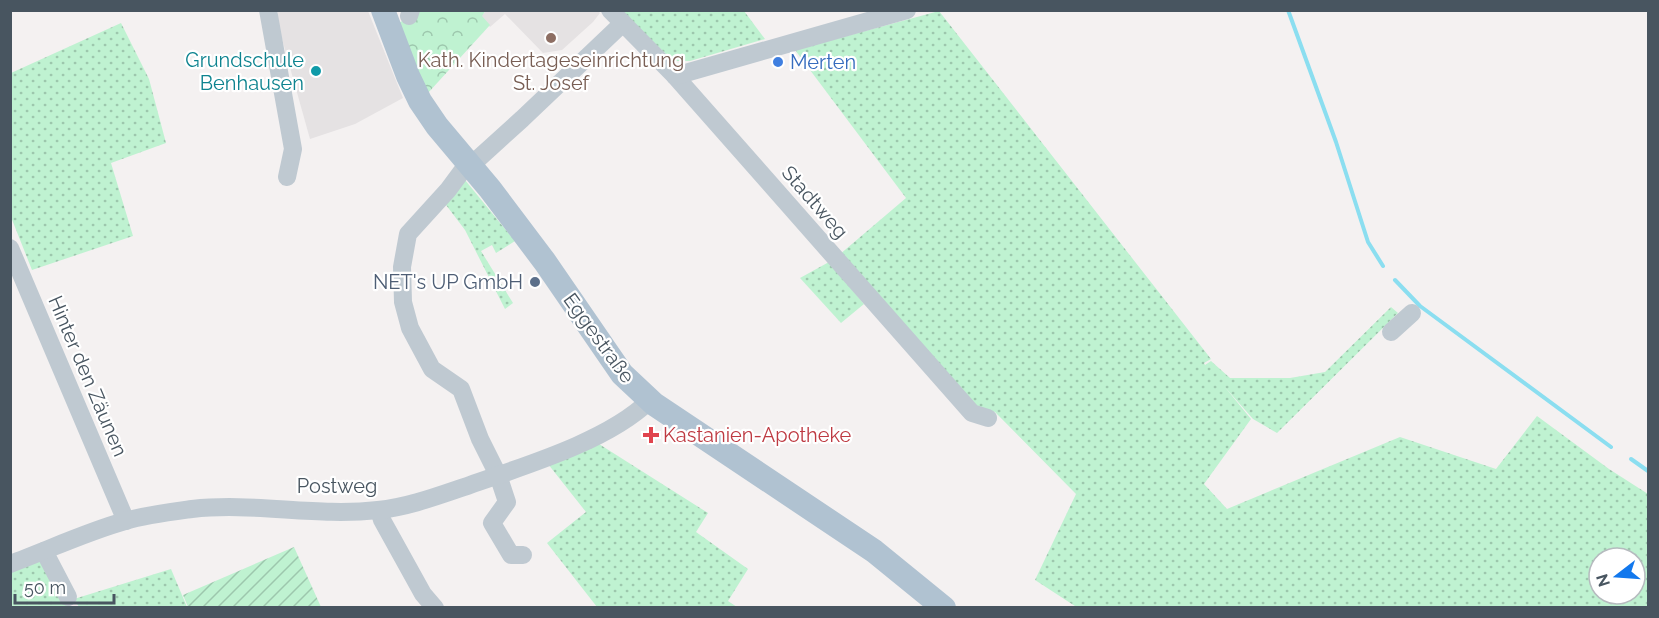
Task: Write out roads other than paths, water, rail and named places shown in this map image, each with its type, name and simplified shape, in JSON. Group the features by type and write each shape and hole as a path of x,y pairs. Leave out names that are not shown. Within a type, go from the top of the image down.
{"main road":[{"name":"Eggestraße","path":"383,10 420,101 437,126 545,262 622,374 649,400 874,551 936,605"}],"street":[{"path":"268,10 292,149 287,177"},
{"path":"675,76 906,10"},
{"path":"523,555 511,555 492,523 507,502 498,475 480,439 461,389 432,369 410,328 403,302 402,267 408,234 448,190 468,163 479,158 522,119 616,17"},
{"name":"Stadtweg","path":"616,17 675,76 972,414 988,418"},
{"name":"Hinter den Zäunen","path":"10,248 126,520"},
{"path":"1391,332 1412,313"},
{"name":"Postweg","path":"10,564 126,520 194,509 253,507 332,512 379,510 405,505 498,475 581,443 621,423 649,400"},
{"path":"379,510 382,520 423,594 435,608"},
{"path":"44,551 68,597"}],"waterway":[{"path":"1288,10 1336,142 1368,242 1383,266"},
{"path":"1395,280 1420,306 1611,447"},
{"path":"1631,459 1648,471"}],"place":[{"name":"Kath. Kindertageseinrichtung St. Josef","path":"551,38"},
{"name":"Merten","path":"778,62"},
{"name":"Grundschule Benhausen","path":"316,71"},
{"name":"NET's UP GmbH","path":"535,282"},
{"name":"Kastanien-Apotheke","path":"651,435"}]}
